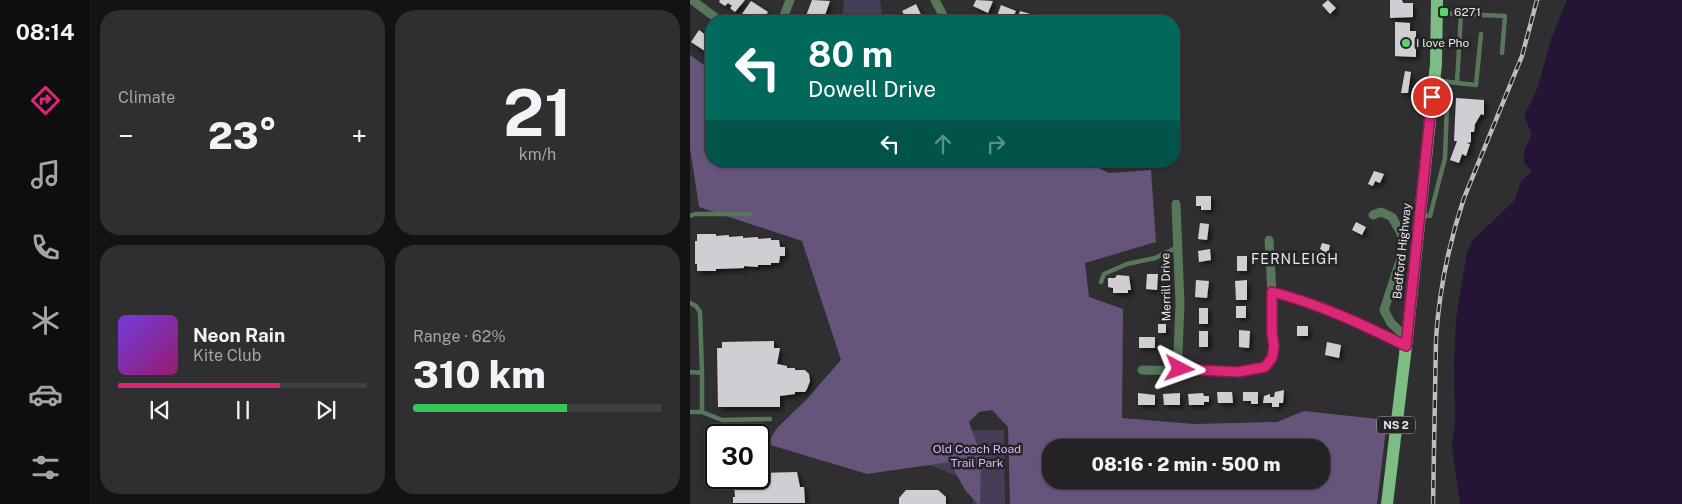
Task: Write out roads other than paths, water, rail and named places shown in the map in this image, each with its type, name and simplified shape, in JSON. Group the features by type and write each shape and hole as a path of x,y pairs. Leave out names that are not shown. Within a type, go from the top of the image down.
{"main road":[{"name":"Bedford Highway","path":"1387,504 1434,80 1437,6"}],"street":[{"path":"692,0 712,15"},
{"path":"784,15 790,0"},
{"path":"936,0 943,15"},
{"name":"Merrill Drive","path":"1176,204 1180,304 1178,352 1180,369"},
{"path":"1373,215 1380,212 1392,217 1402,235 1401,258 1384,310 1391,323 1406,342"},
{"path":"1142,370 1180,369 1238,372 1265,367 1272,358 1274,347 1269,240"},
{"path":"1272,292 1296,298 1406,342"}],"lane":[{"path":"1437,6 1461,14 1505,16 1502,53"},
{"path":"1457,83 1461,14"},
{"path":"1434,80 1476,85 1481,34"},
{"path":"1420,215 1430,216 1445,158 1447,106"},
{"path":"690,216 695,214 751,214"},
{"path":"1101,282 1104,274 1127,264 1155,258 1178,247"},
{"path":"690,303 696,306 700,312 702,412"},
{"path":"690,372 702,373"},
{"path":"690,412 702,412 722,420 770,419"}],"railway":[{"path":"1433,504 1436,339 1446,267 1464,198 1522,56 1537,0"}],"place":[{"name":"6271","path":"1444,12"},
{"name":"I love Pho","path":"1406,43"}],"district":[{"name":"FERNLEIGH","path":"1295,259"}],"park label":[{"name":"Old Coach Road Trail Park","path":"977,456"}]}
